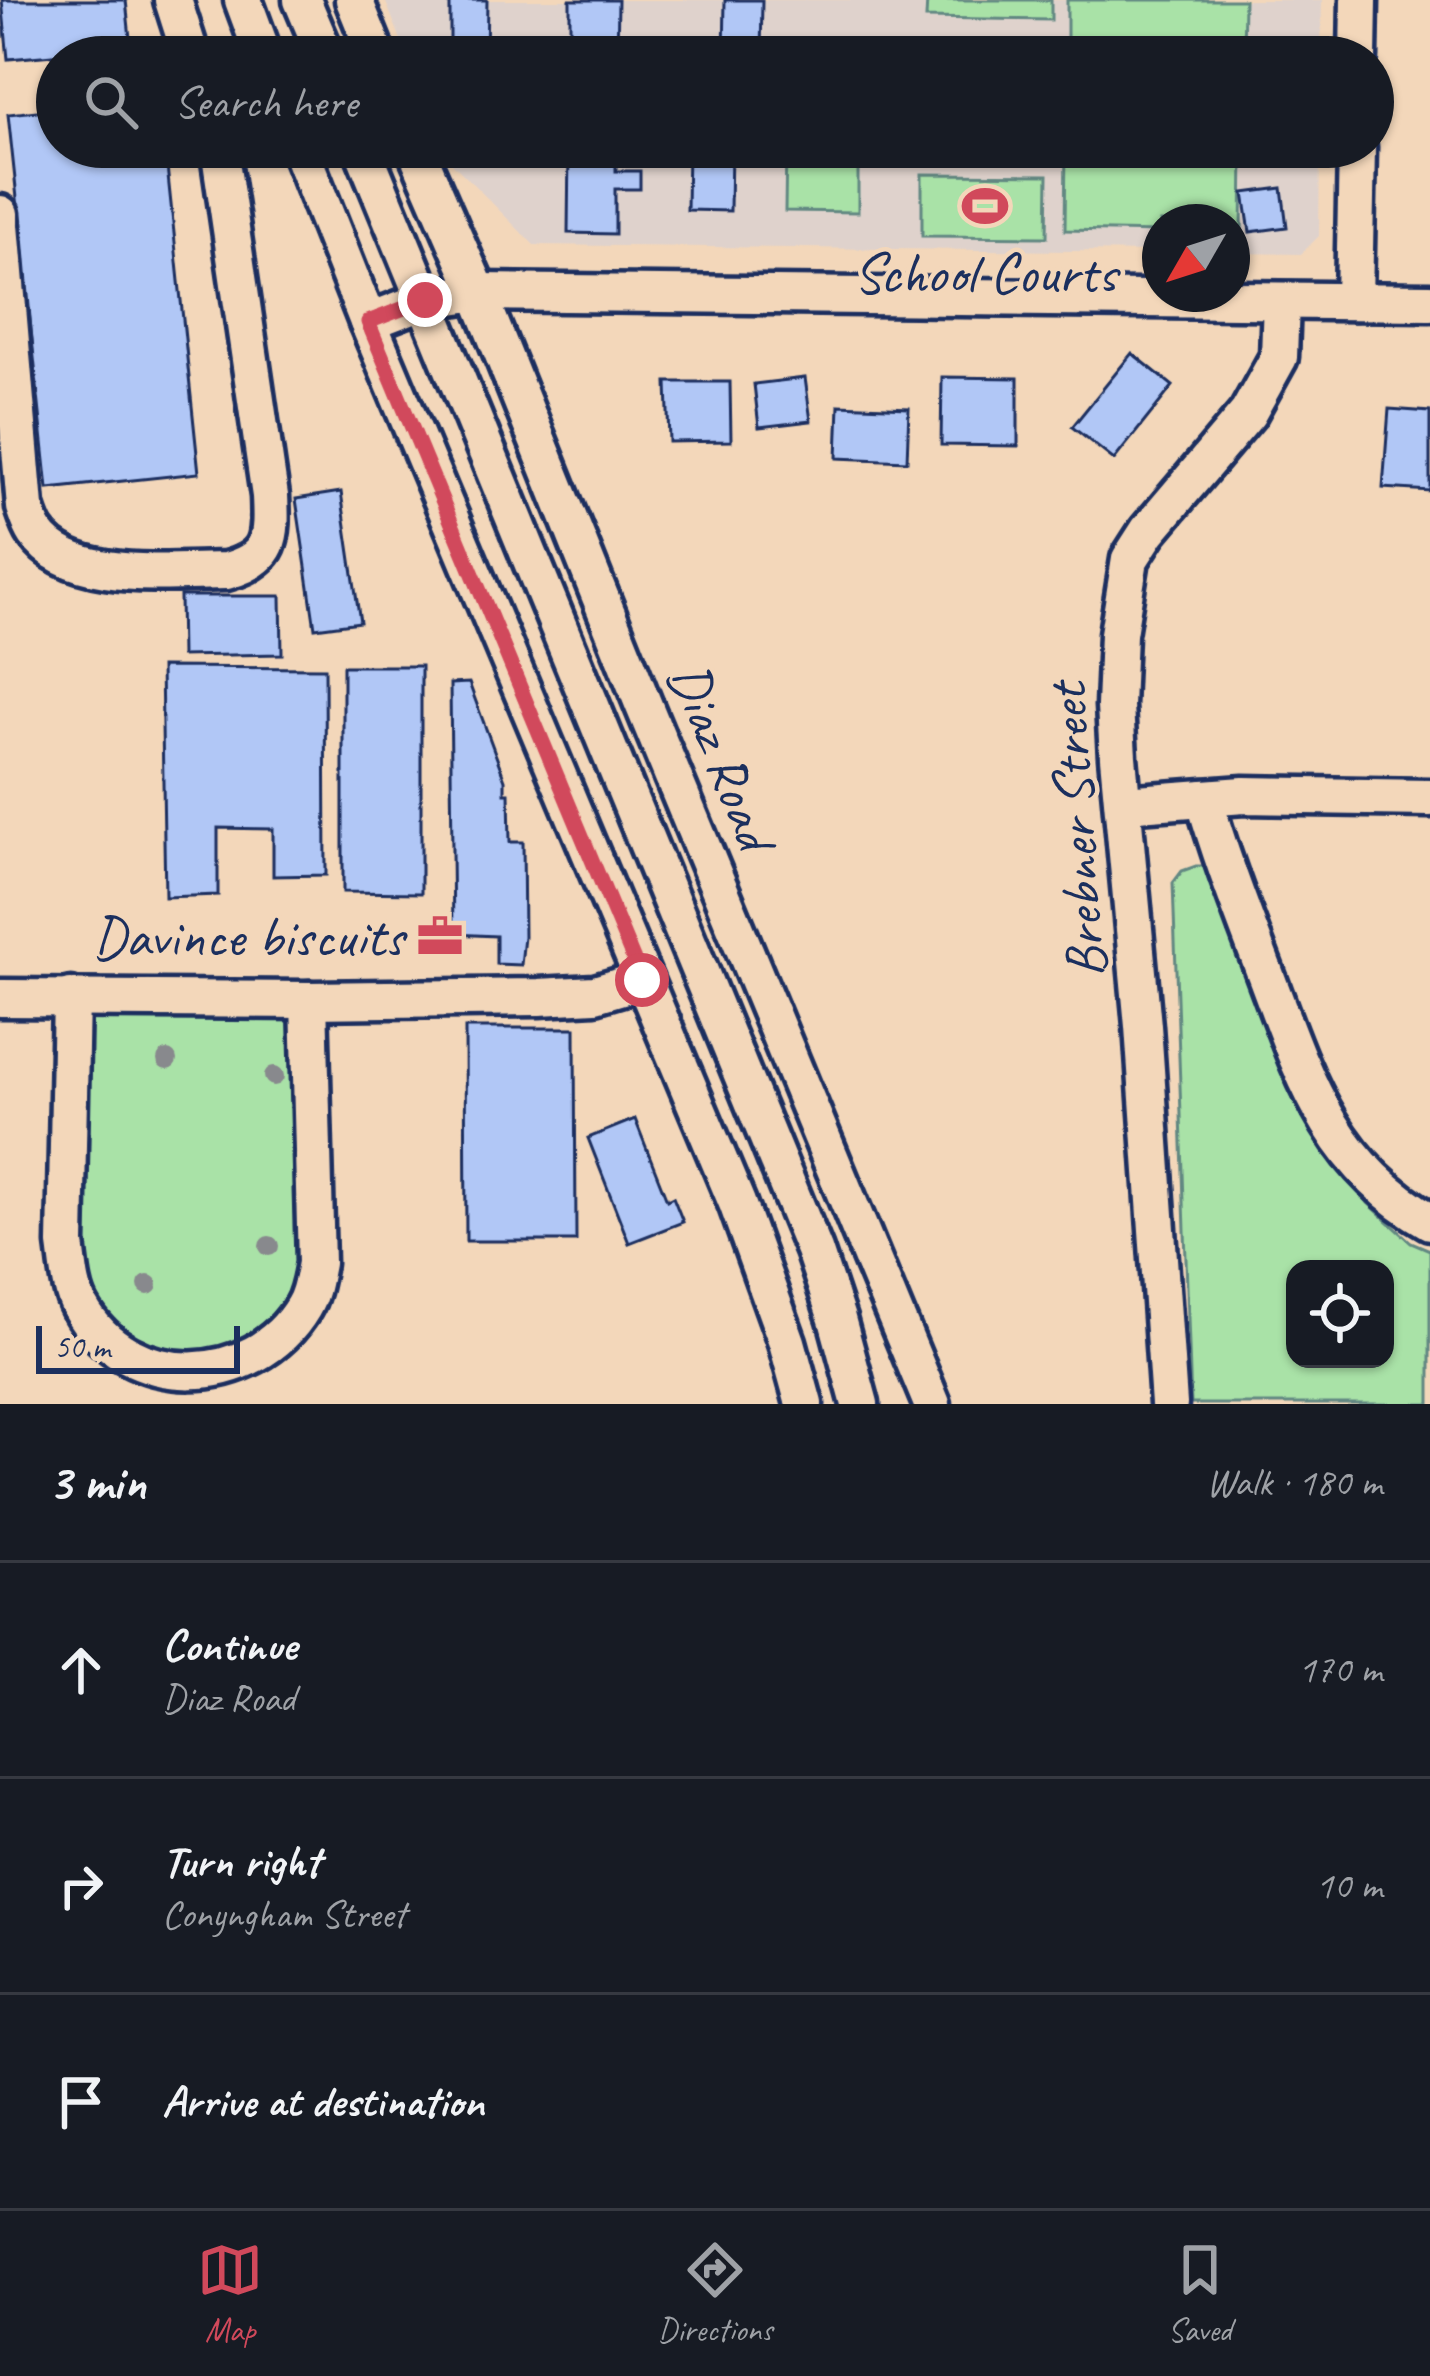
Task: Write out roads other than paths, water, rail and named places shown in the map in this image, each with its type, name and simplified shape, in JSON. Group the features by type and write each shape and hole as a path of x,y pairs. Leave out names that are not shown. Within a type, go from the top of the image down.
{"street":[{"path":"172,0 184,36"},
{"path":"243,0 256,36"},
{"path":"302,0 317,36"},
{"path":"354,0 369,36"},
{"path":"1359,36 1360,0"},
{"path":"0,214 25,507 35,533 57,553 76,562 121,572 226,571 243,567 267,545 272,532 222,168"},
{"path":"307,168 737,1203 805,1404"},
{"name":"Diaz Road","path":"371,168 814,1250 860,1404"},
{"name":"Diaz Road","path":"424,168 932,1404"},
{"path":"1354,301 1357,168"},
{"path":"368,322 425,300 478,292 1430,302"},
{"name":"Brebner Street","path":"1169,1404 1115,706 1118,634 1130,560 1148,531 1248,413 1280,357 1281,301"},
{"path":"1124,804 1244,795 1430,798"},
{"path":"1204,798 1221,857 1317,1103 1365,1172 1430,1221"},
{"path":"0,998 309,1000 576,995 642,980"},
{"path":"71,997 66,1244 74,1292 96,1329 116,1347 149,1365 182,1372 208,1371 241,1360 269,1343 292,1323 311,1288 316,1263 309,1000"}],"place":[{"name":"School Courts","path":"985,206"},
{"name":"Davince biscuits","path":"440,936"}]}
